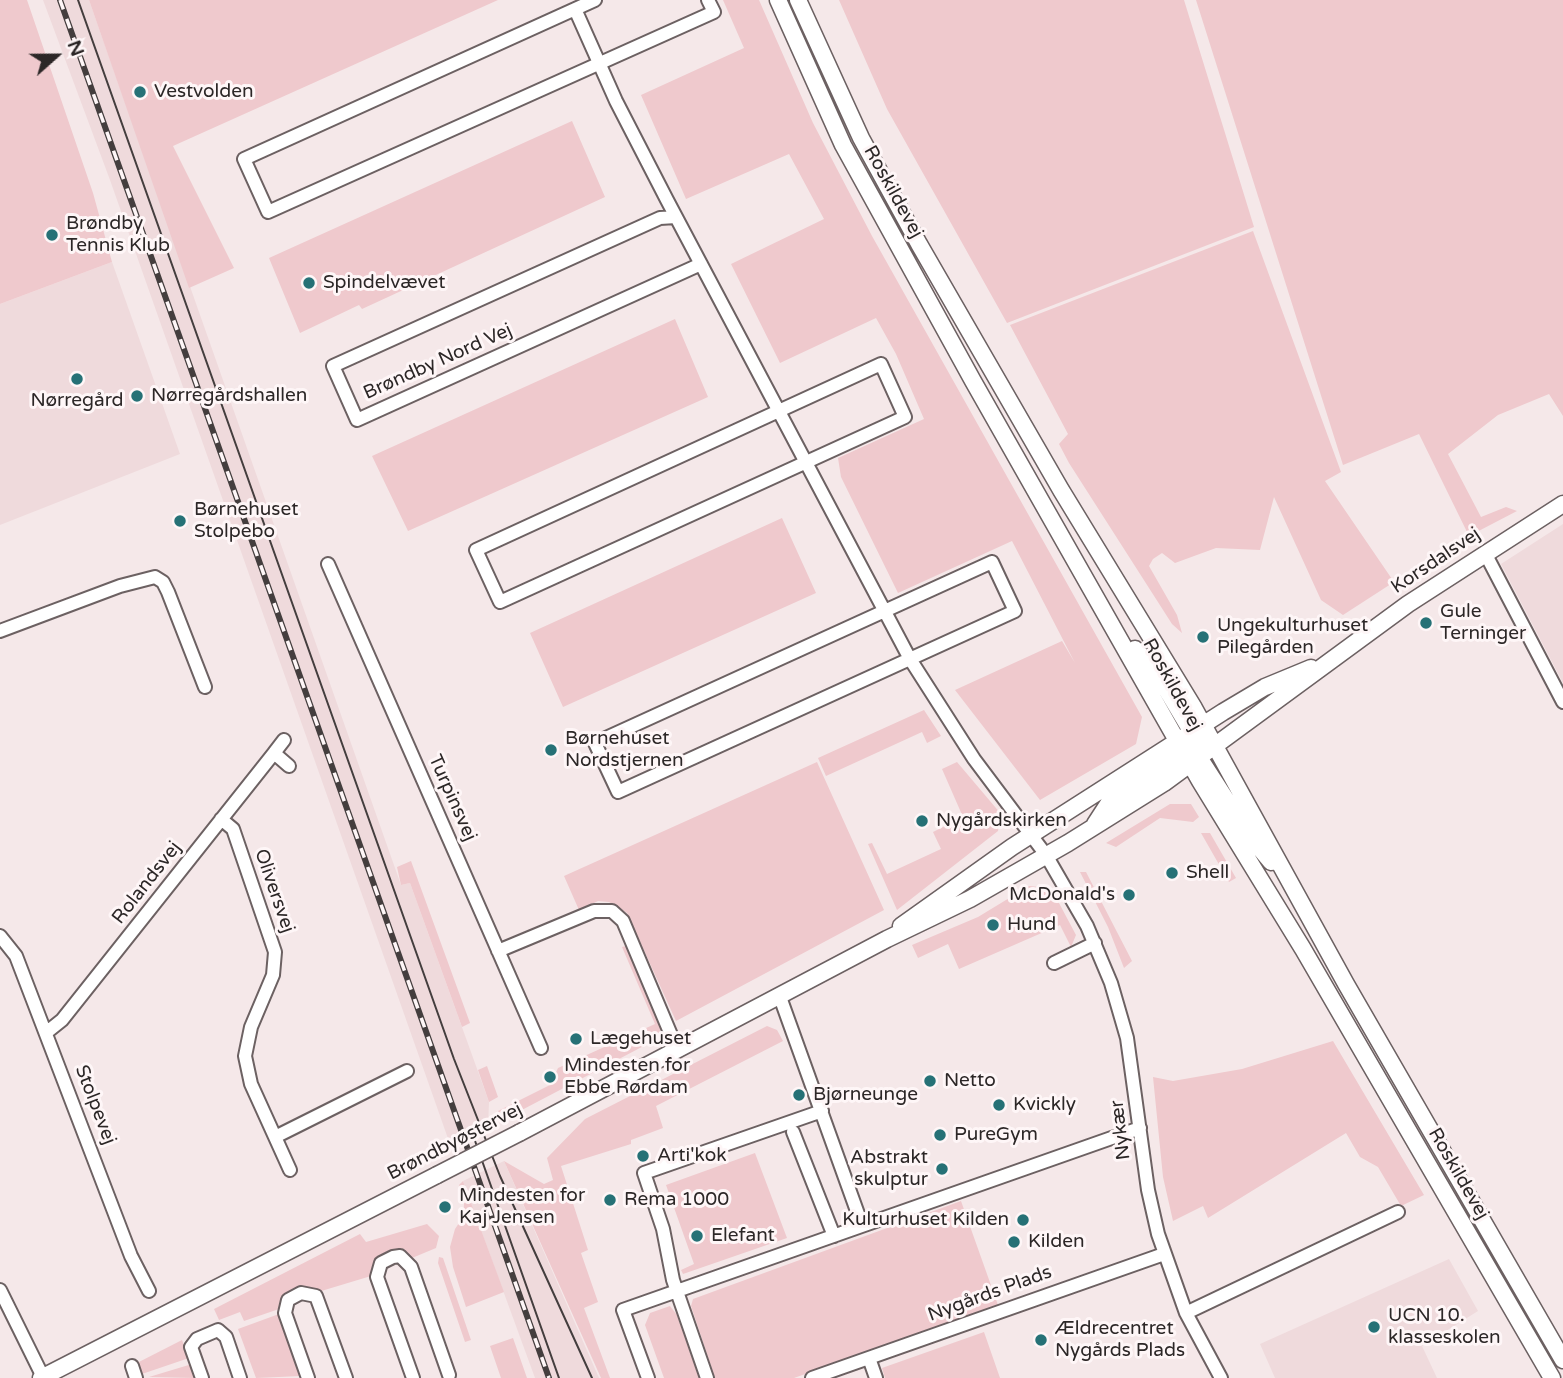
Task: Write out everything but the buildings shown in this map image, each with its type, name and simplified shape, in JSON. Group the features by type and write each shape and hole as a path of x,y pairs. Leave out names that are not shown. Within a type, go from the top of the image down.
{"main road":[{"name":"Roskildevej","path":"778,0 843,145 1116,628 1294,890 1563,1360"},
{"name":"Roskildevej","path":"799,0 861,138 1061,490 1197,745 1552,1378"},
{"name":"Korsdalsvej","path":"1197,745 1563,504"},
{"name":"Korsdalsvej","path":"1197,745 1265,687 1335,656"},
{"name":"Brøndbyøstervej","path":"43,1378 519,1133 887,939 971,899 1092,828 1197,745"},
{"name":"Brøndbyøstervej","path":"887,939 900,926 1032,835 1197,745"}],"street":[{"path":"592,2 244,159 268,212 714,12 708,0"},
{"path":"575,9 676,217 910,659 974,760 1032,835"},
{"name":"Brøndby Nord Vej","path":"676,217 660,218 333,366 357,420 701,264"},
{"path":"881,364 905,417 806,462 500,602 476,550 881,364"},
{"path":"1485,553 1563,702"},
{"path":"992,562 1015,611 910,659 618,792 595,743 992,562"},
{"name":"Turpinsvej","path":"328,564 541,1048"},
{"path":"0,631 120,586 155,577 168,592 205,687"},
{"name":"Rolandsvej","path":"47,1032 62,1020 284,740"},
{"path":"274,753 289,766"},
{"name":"Oliversvej","path":"222,819 233,829 275,952 273,975 251,1027 245,1056 251,1084 290,1170"},
{"name":"Nykær","path":"1032,835 1096,943 1124,1023 1148,1191 1164,1254 1186,1312 1221,1378"},
{"path":"498,951 594,911 612,911 622,921 677,1049"},
{"name":"Stolpevej","path":"0,936 16,956 131,1256 149,1292"},
{"path":"1054,963 1096,943"},
{"path":"780,997 862,1225"},
{"path":"275,1137 407,1071"},
{"path":"707,1378 667,1260 663,1228 644,1174 822,1111"},
{"path":"648,1378 623,1310 1140,1128"},
{"path":"793,1132 834,1236"},
{"path":"1186,1312 1398,1212"},
{"name":"Nygårds Plads","path":"812,1378 1164,1254"},
{"path":"413,1378 377,1277 381,1263 400,1256 411,1266 450,1377"},
{"path":"0,1290 43,1378"},
{"path":"308,1378 285,1313 288,1300 301,1293 316,1296 346,1378"},
{"path":"202,1378 191,1347 197,1339 218,1330 226,1337 240,1378"},
{"path":"869,1358 876,1378"}],"shaded area":[{"path":"0,0 27,0 93,193 112,262 0,304"},
{"path":"43,0 89,0 401,885 410,883 489,1102 488,1128 451,1147 110,180"},
{"path":"89,0 498,0 173,146 234,268 189,288"},
{"path":"723,0 759,0 813,123 872,236 1142,717 1136,744 1040,800 955,690 1062,641 1075,663 1012,541 898,593 841,477 838,458 924,419 896,354 876,318 780,363 731,264 824,219 789,154 686,199 641,95 744,48"},
{"path":"839,0 1184,0 1254,227 1007,323 887,109"},
{"path":"1196,0 1563,0 1563,416 1549,394 1498,415 1448,454 1481,517 1506,507 1517,511 1469,536 1419,434 1343,465"},
{"path":"572,121 605,197 362,309 359,305 300,333 269,258"},
{"path":"1253,231 1341,472 1325,481 1394,582 1343,615 1321,600 1274,497 1260,550 1216,548 1175,563 1162,553 1153,559 1149,566 1177,615 1182,633 1172,624 1069,463 1059,444 1068,434 1010,325"},
{"name":"Nørregård","path":"112,262 180,454 0,525 0,304"},
{"path":"675,319 708,397 408,531 372,456"},
{"path":"782,518 816,593 563,707 530,633"},
{"path":"1563,524 1563,683 1501,564"},
{"path":"924,710 941,736 927,743 922,732 826,776 818,758"},
{"path":"817,762 884,910 676,1021 627,913 609,902 598,901 579,910 564,876"},
{"path":"957,762 1001,814 998,831 897,910 868,844 872,843 887,874 941,849 933,832 963,817 942,769"},
{"path":"1170,804 1191,804 1199,817 1193,822 1160,818 1116,847 1106,843"},
{"path":"1201,833 1210,833 1236,878 1229,882"},
{"path":"411,861 470,1023 462,1027 410,883 401,885 397,867"},
{"path":"1080,872 1086,872 1132,961 1124,968 1108,927"},
{"path":"1029,886 1051,888 1076,935 1071,947 1060,925 959,969 948,944 918,958 912,945 978,917"},
{"path":"626,946 661,1028 657,1039 499,1122 498,1111 550,1085 558,1068 655,1024 622,947"},
{"path":"767,1026 777,1030 783,1041 656,1106 663,1128 631,1140 631,1144 561,1166 588,1250 581,1253 598,1302 584,1308 610,1378 601,1378 504,1161 544,1184 553,1180 547,1158 585,1119"},
{"path":"1333,1041 1424,1195 1401,1206 1378,1167 1360,1157 1346,1133 1208,1218 1203,1206 1173,1221 1163,1177 1153,1077 1173,1081 1242,1069"},
{"path":"487,1066 498,1097 489,1102 478,1070"},
{"path":"755,1153 787,1238 683,1274 681,1270 694,1264 666,1185"},
{"path":"504,1161 599,1378 535,1378 463,1181"},
{"path":"463,1181 504,1292 466,1307 453,1267 450,1247 455,1229 463,1217 464,1204 459,1185"},
{"path":"961,1201 998,1305 794,1378 715,1378 691,1306 693,1299"},
{"path":"427,1224 439,1236 436,1248 412,1258 404,1252 374,1267 371,1276 318,1292 298,1289 281,1299 279,1309 244,1321 240,1312 219,1320 214,1309 360,1234 366,1242"},
{"path":"439,1257 443,1258 471,1340 465,1342 438,1263"},
{"name":"UCN 10. klasseskolen","path":"1449,1259 1478,1311 1422,1346 1437,1378 1275,1378 1260,1344"},
{"path":"670,1306 677,1315 699,1378 664,1378 645,1325 650,1313"},
{"path":"279,1314 301,1376 256,1378 238,1329"},
{"path":"984,1332 1000,1378 885,1378 882,1368"},
{"path":"513,1338 527,1378 501,1378 490,1346"},
{"path":"182,1340 189,1358 139,1375 135,1364"},
{"path":"192,1364 196,1378 149,1377"}],"tram line":[{"path":"78,0 454,1059 500,1176 592,1378"},
{"path":"474,1138 559,1378"}],"railway":[{"path":"60,0 549,1378"}],"place":[{"name":"Vestvolden","path":"140,92"},
{"name":"Brøndby Tennis Klub","path":"52,235"},
{"name":"Spindelvævet","path":"309,283"},
{"name":"Nørregård","path":"77,379"},
{"name":"Nørregårdshallen","path":"137,396"},
{"name":"Børnehuset Stolpebo","path":"180,521"},
{"name":"Gule Terninger","path":"1426,623"},
{"name":"Ungekulturhuset Pilegården","path":"1203,637"},
{"name":"Børnehuset Nordstjernen","path":"551,750"},
{"name":"Nygårdskirken","path":"922,821"},
{"name":"Shell","path":"1172,873"},
{"name":"McDonald's","path":"1129,895"},
{"name":"Hund","path":"993,925"},
{"name":"Lægehuset","path":"576,1039"},
{"name":"Mindesten for Ebbe Rørdam","path":"550,1077"},
{"name":"Netto","path":"930,1081"},
{"name":"Bjørneunge","path":"799,1095"},
{"name":"Kvickly","path":"999,1105"},
{"name":"PureGym","path":"940,1135"},
{"name":"Arti'kok","path":"643,1156"},
{"name":"Abstrakt skulptur","path":"942,1169"},
{"name":"Rema 1000","path":"610,1200"},
{"name":"Mindesten for Kaj Jensen","path":"445,1207"},
{"name":"Kulturhuset Kilden","path":"1023,1220"},
{"name":"Elefant","path":"697,1236"},
{"name":"Kilden","path":"1014,1242"},
{"name":"UCN 10. klasseskolen","path":"1374,1327"},
{"name":"Ældrecentret Nygårds Plads","path":"1041,1340"}]}
